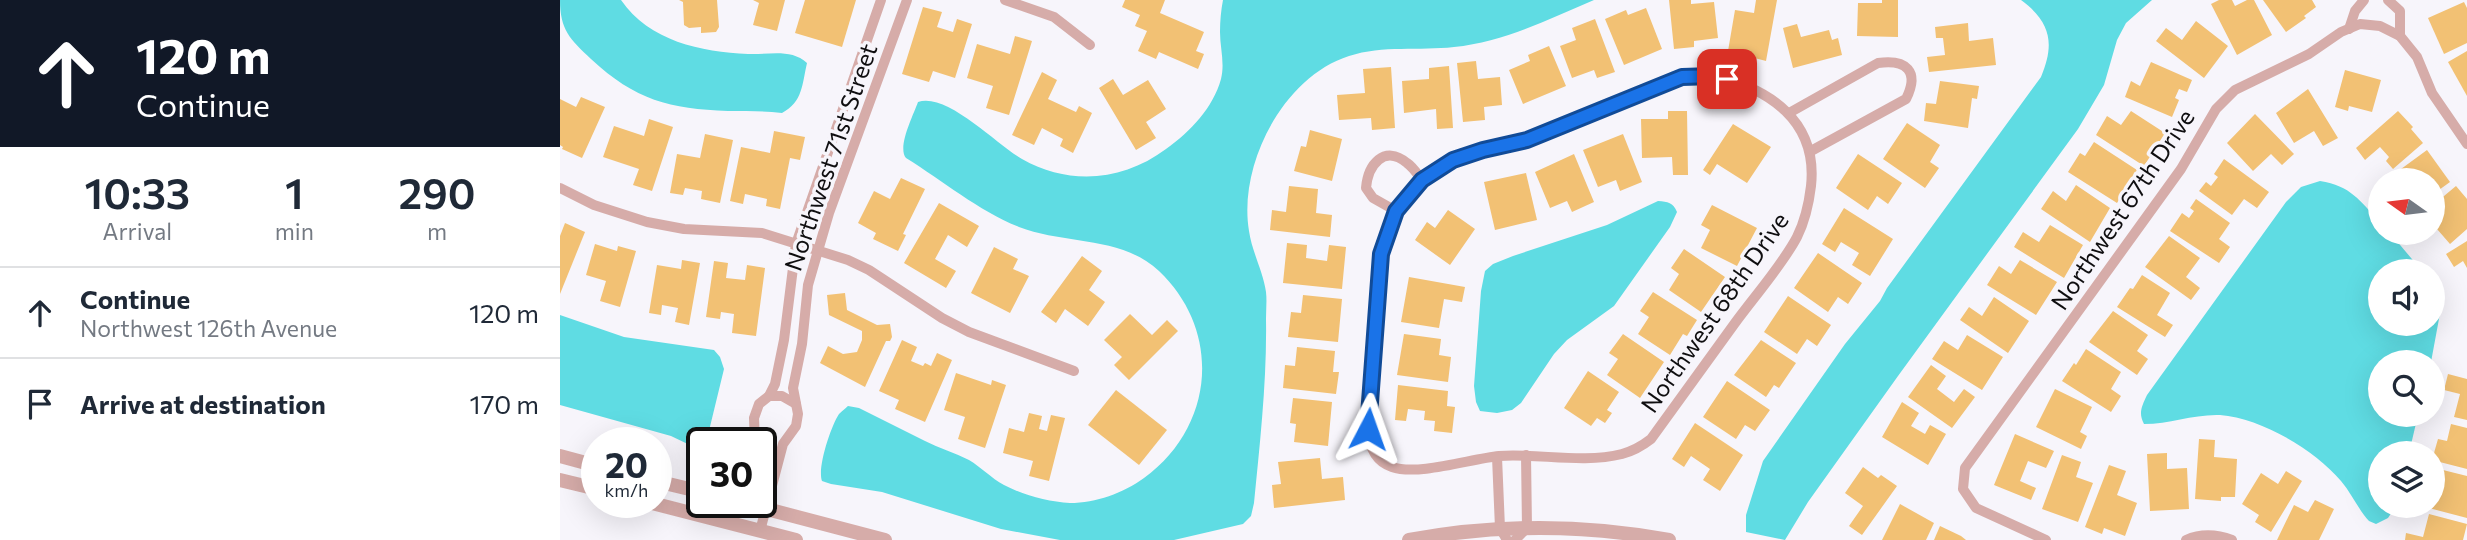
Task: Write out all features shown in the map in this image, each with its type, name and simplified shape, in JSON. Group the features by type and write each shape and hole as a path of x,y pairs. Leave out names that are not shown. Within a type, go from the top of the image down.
{"street":[{"name":"Northwest 71st Street","path":"754,427 754,418 759,404 769,396 775,384 784,340 796,244 881,0"},
{"name":"Northwest 71st Street","path":"777,466 783,444 796,426 793,388 802,344 808,285 817,251 906,0"},
{"path":"1005,0 1054,17 1090,45"},
{"path":"2349,29 2355,10 2364,0"},
{"path":"2388,0 2400,11 2400,36 2417,57 2432,93 2467,144"},
{"name":"Northwest 67th Drive","path":"2046,540 1976,508 1963,489 1965,468 2181,169 2216,109 2235,90 2309,54 2360,24 2380,26 2400,36"},
{"path":"1515,540 1527,528 1526,455 1414,469 1391,467 1377,458 1369,446 1378,279 1381,254 1396,211 1422,180 1453,160 1527,140 1682,77 1713,76 1741,82 1789,113 1878,62 1893,61 1905,66 1912,77 1912,87 1906,99 1811,151"},
{"name":"Northwest 68th Drive","path":"1526,455 1583,458 1622,454 1651,439 1797,238 1810,198 1811,151 1789,113"},
{"path":"1396,211 1373,198 1366,188 1372,165 1383,157 1395,156 1407,163 1422,180"},
{"path":"560,188 594,205 647,222 684,229 762,233 848,260 869,270 917,303 969,332 1074,371"},
{"path":"769,396 782,397 796,404"},
{"path":"560,456 581,462"},
{"path":"1497,457 1503,534"},
{"path":"560,480 581,485"},
{"path":"672,508 796,540"},
{"path":"777,512 885,540"},
{"path":"733,524 735,518"},
{"name":"Northwest 71st Street","path":"760,531 763,518"},
{"path":"1409,540 1503,534 1527,528 1590,529 1669,540"},
{"path":"2186,540 2198,534 2220,535 2232,540"}],"water":[{"path":"560,0 621,0 633,14 661,35 695,47 730,53 794,55 807,63 798,98 782,113 707,110 654,100 607,73 577,46 564,27"},
{"path":"1223,0 1594,0 1526,29 1491,40 1454,47 1388,49 1349,56 1325,67 1304,83 1285,103 1258,152 1247,205 1250,239 1266,292 1266,342 1263,411 1254,503 1251,516 1243,524 1174,540 1060,540 1001,529 882,492 822,481 821,467 829,437 839,414 848,406 859,408 930,444 969,460 1011,489 1053,501 1080,503 1109,496 1144,478 1167,457 1185,433 1196,406 1202,378 1201,350 1194,322 1180,295 1159,271 1127,251 1037,233 1004,220 906,158 903,147 918,102 930,101 957,112 1022,159 1040,168 1077,176 1096,176 1132,168 1149,160 1184,135 1212,100 1222,73 1220,28"},
{"path":"2021,0 2152,0 2126,23 2117,40 2104,85 2078,129 1808,502 1785,540 1746,532 1746,515 1763,461 1845,344 1880,301 2041,77 2048,54 2048,34 2039,17"},
{"path":"2320,181 2347,190 2368,209 2368,245 2400,245 2412,259 2368,259 2368,336 2436,336 2433,350 2368,350 2368,427 2415,427 2412,441 2368,441 2368,518 2388,518 2376,524 2369,521 2330,469 2302,447 2269,429 2236,417 2220,415 2144,424 2141,416 2147,395 2286,202 2301,187"},
{"path":"1658,201 1670,203 1677,212 1670,227 1614,306 1567,340 1554,354 1521,403 1512,410 1497,413 1480,411 1474,386 1485,271 1493,264 1607,225"},
{"path":"560,315 624,337 714,350 724,369 710,427 686,427 686,443 672,436 672,427 639,427 560,405"}],"building":[{"path":"679,0 717,0 719,27 716,32 701,33 701,27 689,28 684,25 683,2"},
{"path":"753,0 785,0 777,31 753,25 759,3"},
{"path":"805,0 856,0 842,47 795,33"},
{"path":"1125,0 1165,0 1160,13 1204,32 1196,51 1204,54 1198,69 1159,52 1156,59 1138,51 1147,31 1135,26 1140,15 1122,7"},
{"path":"1669,0 1691,0 1691,4 1714,2 1718,38 1694,41 1694,47 1674,49"},
{"path":"1756,0 1777,0 1766,61 1728,51 1735,10 1754,13"},
{"path":"1882,0 1898,0 1898,37 1857,36 1858,3 1882,3"},
{"path":"2219,0 2232,0 2235,6 2247,0 2254,0 2272,35 2237,55 2211,4"},
{"path":"2263,0 2312,0 2316,7 2286,32"},
{"path":"2464,2 2467,8 2467,43 2444,54 2428,18"},
{"path":"923,7 942,12 937,27 953,32 957,19 972,24 955,78 933,71 929,82 902,74"},
{"path":"1646,8 1662,49 1624,65 1605,19 1626,10 1628,15"},
{"path":"1595,19 1615,72 1597,78 1594,70 1572,78 1560,46 1576,40 1572,28"},
{"path":"2196,21 2228,46 2204,78 2156,41 2166,28 2182,40"},
{"path":"1968,23 1969,41 1993,38 1996,65 1929,72 1927,57 1945,55 1943,38 1936,38 1935,27"},
{"path":"1797,24 1801,37 1829,30 1832,40 1838,38 1842,55 1793,68 1783,28"},
{"path":"1015,36 1032,41 1009,115 986,108 993,86 967,78 977,44 1010,54"},
{"path":"1549,46 1566,86 1523,104 1509,70 1530,61 1528,55"},
{"path":"2467,51 2467,96 2448,62"},
{"path":"1476,61 1478,79 1500,77 1502,105 1484,107 1485,120 1463,122 1457,63"},
{"path":"2151,62 2192,80 2187,92 2179,89 2175,98 2179,100 2172,117 2125,97 2131,81 2140,86"},
{"path":"1449,66 1453,128 1437,129 1436,109 1404,113 1402,81 1429,79 1429,68"},
{"path":"1391,67 1395,128 1372,130 1371,118 1339,120 1337,95 1365,93 1363,69"},
{"path":"2345,70 2381,80 2372,112 2349,106 2348,111 2335,107"},
{"path":"1042,72 1057,80 1048,99 1076,112 1079,106 1092,113 1073,153 1060,146 1063,139 1042,128 1034,145 1012,135"},
{"path":"1113,79 1123,95 1148,80 1166,109 1146,122 1156,138 1136,150 1099,88"},
{"path":"1940,81 1979,86 1977,99 1972,98 1968,128 1924,121 1926,103 1936,104"},
{"path":"2308,89 2338,138 2323,146 2314,131 2294,143 2276,113"},
{"path":"581,97 605,107 582,158 562,149 560,145 560,99 576,107"},
{"path":"1668,111 1687,111 1688,175 1673,175 1672,157 1642,158 1641,119 1668,119"},
{"path":"2131,111 2165,133 2144,166 2096,135 2107,116 2121,125"},
{"path":"2398,111 2423,143 2394,168 2386,161 2389,157 2380,147 2365,160 2356,148"},
{"path":"2255,114 2294,154 2282,165 2271,154 2253,171 2227,143"},
{"path":"649,119 673,127 652,191 633,185 639,169 603,157 614,126 644,136"},
{"path":"1907,123 1940,145 1930,162 1939,168 1925,188 1883,159"},
{"path":"1733,124 1771,147 1747,183 1717,164 1710,175 1703,170"},
{"path":"1310,130 1342,139 1332,181 1294,171 1301,146 1306,147"},
{"path":"774,131 805,137 800,160 790,158 780,209 766,206 767,199 745,194 743,204 730,201 741,147 770,153"},
{"path":"705,134 733,140 720,203 701,199 702,191 685,188 683,195 670,193 677,154 700,158"},
{"path":"1623,134 1642,182 1620,191 1616,180 1598,187 1583,150"},
{"path":"2094,142 2137,170 2117,203 2068,172 2080,153 2085,156"},
{"path":"2427,150 2440,168 2402,168"},
{"path":"1574,154 1594,202 1572,212 1567,201 1550,208 1535,172"},
{"path":"1858,154 1902,183 1888,204 1877,196 1868,210 1836,188"},
{"path":"2224,159 2269,192 2257,208 2244,199 2232,215 2199,191 2206,182 2211,186 2218,177 2214,174"},
{"path":"1526,173 1537,220 1495,230 1484,182"},
{"path":"901,178 925,189 903,234 906,235 898,251 873,239 876,233 858,223 874,191 890,199"},
{"path":"2076,185 2110,208 2090,242 2041,209 2053,191 2066,201"},
{"path":"1289,186 1318,189 1316,213 1332,215 1330,237 1270,230 1272,210 1286,212"},
{"path":"2456,186 2467,199 2467,229 2450,244 2445,238 2445,195"},
{"path":"2196,199 2230,223 2219,239 2230,247 2219,263 2170,231 2182,213 2189,218 2194,211 2190,208"},
{"path":"939,203 979,226 967,247 948,235 935,259 956,271 946,288 904,263"},
{"path":"1712,205 1757,228 1737,266 1701,248 1710,230 1701,225"},
{"path":"1844,208 1893,239 1870,276 1852,265 1859,253 1841,242 1835,252 1822,244"},
{"path":"1448,210 1475,229 1450,265 1415,240 1427,222 1435,228"},
{"path":"565,223 585,232 560,294 560,236"},
{"path":"2050,225 2083,245 2064,278 2014,247 2023,232 2039,242"},
{"path":"2169,236 2200,258 2186,277 2200,288 2191,300 2145,267"},
{"path":"2467,241 2467,268 2463,261 2454,267 2446,254"},
{"path":"1287,243 1307,245 1306,258 1327,261 1329,245 1346,247 1342,289 1283,283"},
{"path":"595,244 617,251 618,246 636,251 620,307 600,301 606,281 586,275"},
{"path":"994,247 1018,259 1013,269 1029,276 1010,313 971,293"},
{"path":"1684,249 1725,277 1701,312 1669,290 1679,274 1671,268"},
{"path":"1818,253 1862,283 1848,304 1838,297 1828,312 1794,288"},
{"path":"1082,256 1102,271 1089,290 1105,302 1088,326 1065,309 1056,323 1041,312"},
{"path":"682,260 700,263 689,325 675,322 678,308 662,305 661,315 649,313 657,265 681,269"},
{"path":"2020,260 2057,282 2036,315 1987,285 1999,266 2011,274"},
{"path":"714,261 728,263 726,278 745,280 747,265 765,268 756,336 732,333 734,314 721,312 720,319 706,317"},
{"path":"2142,275 2170,293 2157,315 2173,325 2165,337 2117,307"},
{"path":"1409,277 1465,287 1462,302 1444,299 1439,328 1401,322"},
{"path":"1653,292 1697,320 1687,336 1683,334 1670,355 1638,334 1649,317 1640,311"},
{"path":"845,293 847,310 877,325 890,324 892,337 890,341 886,341 865,387 820,363 828,346 843,354 857,352 862,340 862,331 829,315 827,295"},
{"path":"1303,295 1342,299 1338,342 1288,337 1291,312 1301,313"},
{"path":"1788,296 1831,325 1817,346 1807,339 1797,354 1764,332"},
{"path":"1994,297 2029,321 2008,353 1960,320 1969,307 1982,316"},
{"path":"2113,311 2148,335 2137,351 2148,359 2137,375 2089,342"},
{"path":"1130,314 1152,335 1167,320 1178,331 1129,380 1114,365 1122,357 1104,340"},
{"path":"1404,334 1441,339 1439,355 1451,357 1448,382 1397,375"},
{"path":"1623,334 1664,362 1640,398 1607,375 1618,359 1609,353"},
{"path":"1967,335 2003,357 1982,390 1932,359 1944,341 1958,350"},
{"path":"902,340 917,347 911,361 923,366 925,363 931,366 937,353 952,360 925,422 895,409 899,400 879,391"},
{"path":"1761,340 1796,363 1779,388 1774,385 1766,397 1734,375"},
{"path":"1297,347 1335,351 1333,372 1339,372 1336,394 1283,388 1285,365 1295,366"},
{"path":"2086,349 2121,372 2111,389 2121,396 2111,412 2062,381"},
{"path":"1931,365 1946,376 1937,389 1954,402 1964,389 1975,397 1952,428 1908,397"},
{"path":"1588,371 1619,392 1607,410 1612,413 1605,423 1597,418 1591,426 1564,408"},
{"path":"956,373 991,385 992,380 1006,385 985,448 958,439 965,417 944,410"},
{"path":"2448,374 2467,379 2467,420 2454,417 2460,394 2445,390"},
{"path":"1727,381 1770,410 1755,431 1745,425 1736,439 1703,417"},
{"path":"1398,385 1448,391 1447,406 1455,407 1452,433 1434,431 1435,421 1424,420 1425,411 1408,409 1406,421 1395,420"},
{"path":"2055,389 2092,407 2080,432 2087,436 2081,449 2036,427"},
{"path":"1116,390 1167,430 1139,465 1088,425"},
{"path":"1293,398 1332,402 1328,446 1294,442 1296,424 1290,423"},
{"path":"1902,402 1919,413 1911,426 1925,434 1930,425 1946,434 1928,465 1882,437"},
{"path":"1029,413 1042,416 1039,429 1047,431 1051,415 1065,418 1049,481 1029,476 1033,461 1003,453 1009,428 1024,432"},
{"path":"1695,423 1743,455 1720,491 1703,480 1710,469 1691,456 1684,467 1672,459"},
{"path":"2451,424 2467,428 2467,469 2445,463 2445,441 2437,441 2438,439 2447,441"},
{"path":"2015,434 2054,451 2046,468 2028,461 2020,481 2036,488 2031,500 1994,485"},
{"path":"2199,439 2215,440 2214,457 2237,459 2235,497 2221,497 2221,501 2195,499"},
{"path":"2167,453 2167,469 2187,468 2189,509 2150,511 2147,454"},
{"path":"2062,455 2081,462 2076,477 2093,483 2078,522 2042,509"},
{"path":"1320,458 1322,479 1343,477 1345,500 1274,508 1272,485 1281,484 1278,462"},
{"path":"2109,465 2126,471 2117,495 2137,503 2125,536 2104,528 2102,534 2085,527"},
{"path":"1863,467 1878,478 1881,475 1897,486 1862,535 1849,526 1863,506 1845,493"},
{"path":"2445,470 2467,476 2467,518 2445,512"},
{"path":"2286,471 2302,481 2271,532 2255,522 2259,515 2242,504 2261,473 2278,484"},
{"path":"2315,500 2334,509 2319,540 2277,540 2294,505 2308,512"},
{"path":"1900,504 1934,523 1926,540 1882,540"},
{"path":"2428,518 2444,518 2467,524 2463,540 2405,540 2406,533 2423,537"},
{"path":"1940,526 1961,536 1966,540 1934,540"}],"route":[{"path":"1368,429 1381,254 1396,211 1422,180 1453,160 1527,140 1682,77 1713,76 1727,79"}]}
